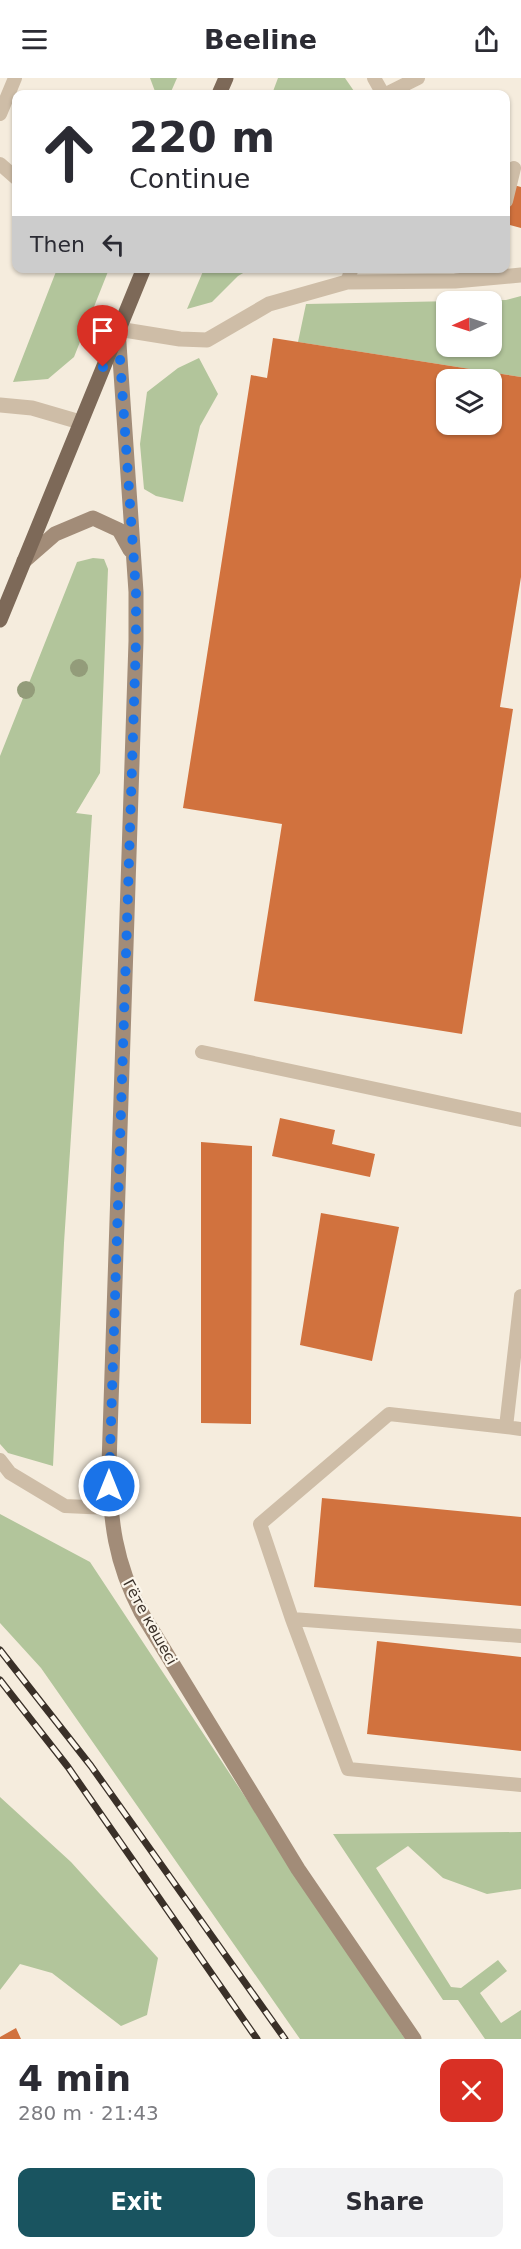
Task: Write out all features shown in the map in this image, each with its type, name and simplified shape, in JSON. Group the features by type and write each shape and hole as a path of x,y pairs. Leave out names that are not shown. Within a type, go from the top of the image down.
{"main road":[{"path":"0,620 142,273"},
{"name":"Гёте көшесі","path":"118,329 134,561 136,641 108,1465 109,1508 115,1548 125,1582 141,1612 298,1869 414,2039"},
{"path":"24,561 55,534 93,518 119,530 127,541 134,561"}],"street":[{"path":"118,329 180,339 207,340 269,304 350,275 521,275"},
{"path":"0,405 32,408 80,422"}],"lane":[{"path":"0,114 15,78"},
{"path":"392,90 418,78"},
{"path":"0,164 12,174"},
{"path":"510,184 514,168"},
{"path":"202,1052 521,1120"},
{"path":"506,1427 521,1296"},
{"path":"521,1429 390,1414 260,1524 292,1619 348,1770 521,1785"},
{"path":"0,1460 10,1473 65,1506 109,1508"},
{"path":"292,1619 521,1636"}],"green space":[{"path":"150,78 177,78 172,90 154,90"},
{"path":"278,78 345,78 353,90 274,90"},
{"path":"55,273 107,273 74,357 48,379 13,382"},
{"path":"202,273 243,273 212,302 187,309"},
{"path":"521,296 521,377 502,374 502,369 470,369 298,342 306,304 436,301 436,357 502,357 502,300"},
{"path":"199,358 218,394 200,426 183,502 156,496 144,489 140,444 147,392 178,368"},
{"path":"93,558 104,559 108,569 100,773 76,813 92,815 64,1243 53,1466 8,1453 0,1444 0,756 77,562"},
{"path":"0,1514 90,1562 405,2039 300,2039 41,1668 0,1623"},
{"path":"0,1797 71,1862 158,1958 147,2015 121,2026 52,1973 20,1964 0,1990"},
{"path":"521,1832 521,1889 487,1894 443,1878 408,1846 376,1868 451,1987 461,1988 498,1960 507,1971 480,1993 501,2023 521,2010 521,2039 485,2039 458,2000 443,2000 333,1834"}],"building":[{"path":"510,184 521,187 521,228 510,225"},
{"path":"273,338 470,369 436,369 436,435 502,435 502,374 521,377 521,577 500,707 513,709 462,1034 254,1001 282,824 183,808 251,375 267,378"},
{"path":"280,1118 335,1130 332,1144 375,1154 370,1177 272,1156"},
{"path":"201,1142 252,1146 251,1424 201,1423"},
{"path":"321,1213 399,1227 372,1361 300,1345"},
{"path":"322,1498 521,1517 521,1606 314,1587"},
{"path":"377,1641 521,1657 521,1751 367,1734"},
{"path":"16,2028 21,2039 0,2039 0,2037"}],"railway":[{"path":"0,1650 91,1766 285,2039"},
{"path":"0,1680 68,1767 257,2039"}],"route":[{"path":"103,367 118,329 136,592 136,641 109,1486"}]}
